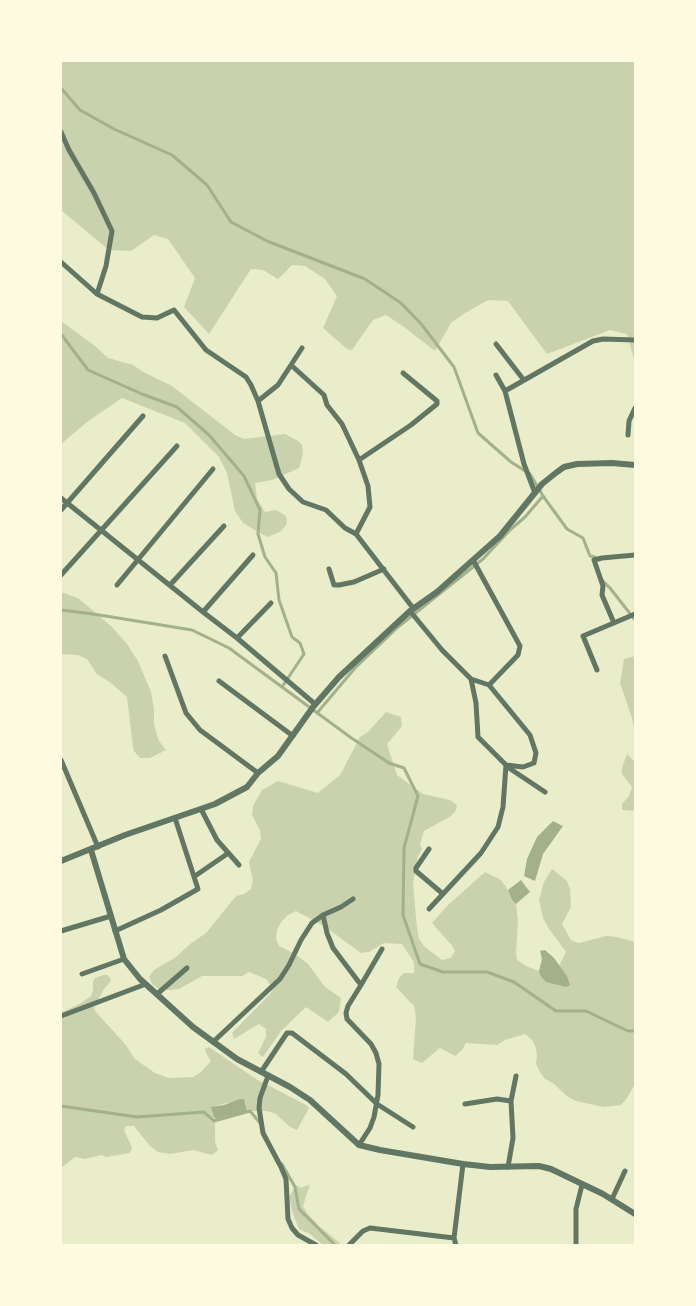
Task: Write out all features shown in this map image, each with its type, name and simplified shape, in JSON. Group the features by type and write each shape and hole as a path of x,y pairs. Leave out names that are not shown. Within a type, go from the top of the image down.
{"street":[{"path":"61,132 68,150 94,193 112,231 106,266 97,294"},
{"path":"61,262 97,294 142,317 157,318 174,310 206,350 246,377 258,402 279,474 289,489 303,502 326,510 345,528 356,534 384,569 412,612 442,650 471,679 489,685 530,736 536,753 536,761 532,765 523,767 506,765"},
{"path":"504,390 593,341 603,339 635,340"},
{"path":"496,344 523,379"},
{"path":"258,402 278,385 302,348"},
{"path":"291,365 324,395 327,405 342,424 359,460 368,486 370,507 356,534"},
{"path":"359,460 411,425 437,404 403,373"},
{"path":"496,375 504,390 527,475 536,492"},
{"path":"628,435 629,421 635,408"},
{"path":"61,510 143,416"},
{"path":"61,576 177,446"},
{"path":"61,861 125,835 215,804 247,787 258,773 278,756 313,708 339,677 412,612 474,561 500,536 542,484 564,467 577,464 612,463 635,465"},
{"path":"117,585 214,469"},
{"path":"61,498 290,682 313,708"},
{"path":"170,585 224,526"},
{"path":"202,612 253,554"},
{"path":"614,623 602,596 602,586 594,564 596,559 635,555"},
{"path":"474,561 520,646 518,655 489,685"},
{"path":"328,569 334,584 339,585 354,582 384,569"},
{"path":"237,638 271,603"},
{"path":"597,670 582,636 635,614"},
{"path":"166,656 186,713 200,730 258,773"},
{"path":"471,679 476,703 478,737 506,765 545,792"},
{"path":"219,682 293,736"},
{"path":"61,760 94,848 114,931 124,959 146,984 193,1027 237,1059 290,1087 310,1100 359,1145 463,1164 490,1167 539,1166 551,1169 612,1198 635,1214"},
{"path":"430,909 481,853 498,827 504,802 506,765"},
{"path":"201,809 210,829 227,854 239,865"},
{"path":"114,931 161,910 197,890 195,876 175,818"},
{"path":"429,849 416,870 443,894"},
{"path":"195,876 227,854"},
{"path":"213,1042 280,979 308,927 323,915 353,899"},
{"path":"323,915 333,948 361,985"},
{"path":"61,931 111,916"},
{"path":"359,1145 370,1128 377,1104 380,1070 376,1053 371,1044 347,1019 346,1013 348,1006 382,949"},
{"path":"82,974 124,959"},
{"path":"157,994 187,968"},
{"path":"61,1016 146,984"},
{"path":"316,1245 298,1235 292,1228 288,1219 286,1179 262,1133 260,1098 264,1074 284,1036 287,1033 292,1033 346,1074 377,1104 413,1127"},
{"path":"508,1166 513,1138 511,1100 516,1076"},
{"path":"465,1104 497,1099 511,1100"},
{"path":"456,1245 454,1238 463,1164"},
{"path":"612,1198 625,1172"},
{"path":"576,1245 576,1209 582,1185"},
{"path":"349,1245 362,1231 370,1228 454,1238"}],"shaded area":[{"path":"61,61 635,61 635,363 627,334 610,330 547,354 508,301 488,300 451,323 435,351 386,315 373,320 352,350 347,349 323,328 337,296 325,279 305,266 292,265 278,279 263,270 251,269 209,334 184,307 195,278 168,239 154,235 131,251 109,250 61,210"},
{"path":"61,321 108,358 133,365 172,386 235,435 244,439 285,434 298,441 302,445 303,454 299,468 272,480 255,483 257,499 265,512 276,510 286,516 287,524 280,532 267,537 243,523 235,511 227,473 219,457 185,423 122,398 87,422 61,444"},
{"path":"61,592 78,598 111,626 127,644 138,661 151,692 154,725 159,741 166,750 150,758 140,758 133,747 127,697 97,674 87,659 78,655 61,654"},
{"path":"635,656 635,733 620,683 624,659"},
{"path":"386,712 401,717 402,726 387,744 397,775 423,794 450,800 457,805 456,810 451,816 424,831 420,844 422,849 418,856 413,883 417,929 419,939 424,946 442,960 451,958 455,951 432,923 447,906 485,872 501,880 516,904 518,921 517,960 539,971 540,975 561,969 559,966 566,952 543,918 539,900 544,882 552,869 567,881 570,889 571,907 562,924 571,940 579,943 606,936 635,942 635,1084 621,1105 604,1107 576,1101 568,1097 553,1083 545,1079 540,1072 536,1064 536,1048 532,1040 525,1034 505,1040 497,1045 466,1043 455,1056 440,1048 422,1063 413,1059 416,1018 414,1006 396,987 399,978 404,973 414,973 414,962 402,944 384,943 369,952 361,953 324,926 296,911 288,915 281,922 277,930 276,939 279,946 295,954 308,964 325,987 341,998 339,1012 328,1022 306,1007 281,1031 263,1057 258,1053 266,1037 266,1029 259,1024 234,1039 232,1033 270,994 273,989 266,979 249,972 242,976 202,976 179,989 161,990 153,985 149,977 154,970 176,957 206,933 236,896 244,894 251,889 253,880 249,862 261,839 260,830 252,815 253,806 262,790 278,781 318,793 340,775 360,737 368,732"},
{"path":"627,754 635,762 635,811 622,810 622,804 629,796 632,787 622,774"},
{"path":"553,821 563,826 543,854 535,881 524,876 527,859 537,837"},
{"path":"521,880 530,892 516,904 508,890"},
{"path":"545,950 554,958 567,976 570,985 566,987 546,982 540,975 542,959 540,951"},
{"path":"107,975 111,979 94,1007 95,1011 125,1044 135,1059 155,1073 169,1078 193,1077 201,1072 211,1061 205,1049 209,1047 256,1079 306,1105 309,1108 297,1130 290,1127 276,1114 267,1111 247,1111 245,1102 227,1103 215,1106 215,1142 218,1150 212,1155 193,1150 170,1154 158,1152 150,1146 134,1126 126,1126 124,1130 132,1149 129,1153 106,1157 102,1155 85,1159 75,1157 61,1168 61,1013 91,996 95,978"},
{"path":"244,1099 247,1111 216,1119 214,1117 211,1107 224,1105"},
{"path":"310,1184 303,1206 319,1226 342,1245 323,1245 310,1234 299,1229 289,1197 296,1185 301,1188"}],"waterway":[{"path":"61,88 80,110 114,129 172,155 207,185 231,222 267,241 365,279 401,303 422,325 454,367 478,433 511,462 530,474 543,496 483,559 398,627 355,668 317,713"},
{"path":"61,334 88,370 177,407 209,435 244,476 260,510 258,534 265,557 276,573 279,600 292,637 300,643 304,654 282,687"},
{"path":"543,496 567,529 583,538 590,556 595,557 596,560"},
{"path":"603,581 635,620"},
{"path":"61,610 192,630 229,648 350,737 389,763 404,768 418,796 404,848 403,915 420,964 443,972 487,972 514,982 556,1011 586,1011 628,1031 635,1031"},
{"path":"61,1106 137,1117 204,1112 214,1121 250,1111 260,1123"},
{"path":"282,1164 295,1187 299,1209 335,1245"}]}
